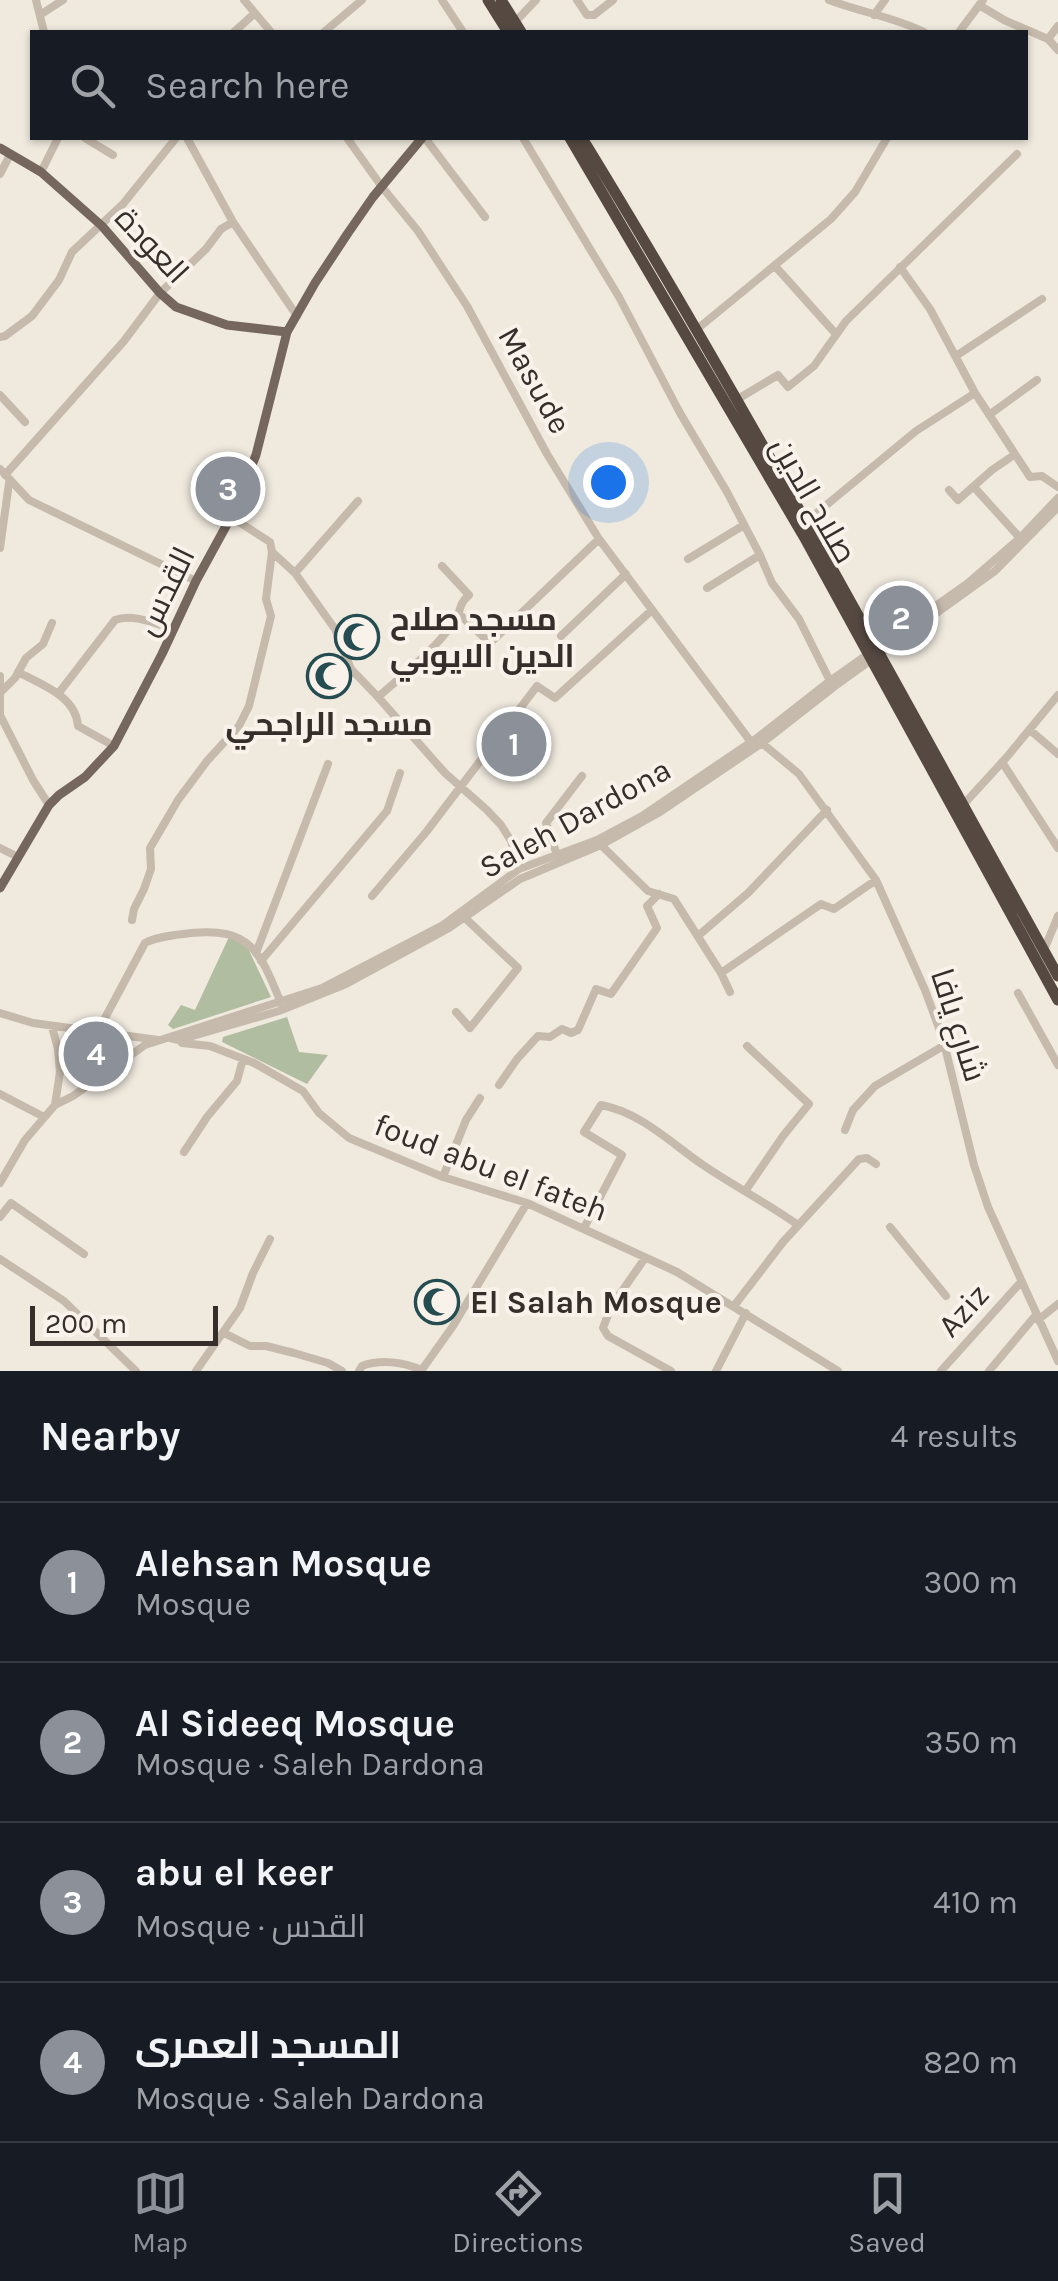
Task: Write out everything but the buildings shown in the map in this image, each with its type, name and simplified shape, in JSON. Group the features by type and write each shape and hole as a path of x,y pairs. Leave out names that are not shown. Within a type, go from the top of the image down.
{"highway":[{"path":"488,0 511,30"},
{"path":"501,0 511,30"},
{"name":"صلاح الدين","path":"571,140 875,654 1058,976"},
{"name":"صلاح الدين","path":"583,140 807,521 1058,1000"}],"main road":[{"name":"القدس","path":"0,888 49,805 102,762 114,746 231,517 256,455 287,332 326,266 382,187 422,140"},
{"name":"العودة","path":"0,148 41,172 102,226 176,307 227,325 287,332"}],"street":[{"path":"36,0 44,30"},
{"path":"40,16 63,0"},
{"path":"244,0 268,30"},
{"path":"326,30 362,0"},
{"path":"442,0 462,30"},
{"path":"511,30 536,0"},
{"path":"577,0 587,14 594,15 613,0"},
{"path":"830,0 920,30"},
{"path":"874,15 885,0"},
{"path":"960,30 981,2 1004,20 1027,30"},
{"path":"236,30 255,13"},
{"path":"1048,39 1058,26"},
{"path":"1028,30 1048,39 1058,50"},
{"path":"41,172 57,140"},
{"path":"88,140 113,155"},
{"path":"0,338 32,316 59,280 72,252 138,187 174,140"},
{"path":"188,140 233,222 297,316"},
{"name":"Masude","path":"349,140 467,306 599,539 757,741"},
{"path":"426,140 485,217"},
{"path":"524,140 619,297 772,583 799,619 830,680"},
{"path":"696,330 831,219 856,192 886,140"},
{"path":"736,400 778,375 788,386 814,366 835,333 1016,154"},
{"path":"0,174 10,155"},
{"path":"0,548 5,475 124,342 160,293 221,229 233,222"},
{"path":"776,266 835,333"},
{"path":"900,267 930,309 1014,455 1030,477 1042,476 1058,488"},
{"path":"956,356 1042,299"},
{"path":"989,415 1038,380"},
{"path":"807,521 916,430 975,392"},
{"path":"0,395 25,422"},
{"path":"949,490 958,500 1014,455"},
{"path":"5,475 29,500 196,580"},
{"path":"974,487 1020,538"},
{"name":"Saleh Dardona","path":"166,1039 180,1040 314,998 434,937 520,879 599,842 642,816 836,686 968,583 1058,498"},
{"path":"295,573 358,501"},
{"name":"Saleh Dardona","path":"757,741 830,680 995,572 1058,507"},
{"path":"132,920 151,869 150,848 178,800 239,726 249,706 271,616 266,600 272,552 270,542 231,517"},
{"path":"688,559 744,525"},
{"path":"458,613 490,642 599,539"},
{"path":"272,552 295,573 335,629 351,669 417,743 501,825 511,841 519,869"},
{"path":"707,588 760,555"},
{"path":"378,696 416,664 458,618 460,604 469,594 442,566"},
{"path":"561,636 626,574"},
{"path":"372,896 538,686 555,698 652,610"},
{"path":"58,694 115,620 121,617 174,629"},
{"path":"2,691 26,658 43,644 52,622"},
{"path":"18,672 70,703 78,726 114,746"},
{"path":"0,676 0,715 49,805"},
{"path":"962,805 1058,695"},
{"path":"1030,730 1058,754"},
{"name":"شارع يافا","path":"757,741 799,774 876,880 926,990 945,1045 988,1207 1058,1359"},
{"path":"1002,762 1058,848"},
{"path":"258,957 328,764"},
{"path":"258,957 387,811 400,773"},
{"path":"558,855 546,823 582,776"},
{"path":"698,936 748,893 827,810"},
{"path":"599,842 648,892 674,899 730,992"},
{"name":"Saleh Dardona","path":"0,1183 25,1140 55,1105 136,1051 311,992 463,916 519,869 599,842"},
{"path":"0,848 18,857"},
{"path":"721,973 821,904 834,909 876,880"},
{"path":"499,1085 538,1036 550,1036 562,1029 572,1033 578,1030 596,990 611,994 657,928 647,906 659,894"},
{"path":"456,1012 470,1028 518,968 463,916"},
{"path":"1044,950 1058,916"},
{"path":"97,1033 146,940 213,931 234,935 249,942 280,1002"},
{"path":"1018,993 1058,1066"},
{"name":"foud abu el fateh","path":"2,1014 97,1033 210,1046 244,1059 302,1091 349,1138 443,1177 527,1203 677,1272 838,1371"},
{"path":"52,1026 60,1072 55,1105"},
{"path":"845,1130 853,1110 876,1086 945,1045"},
{"path":"746,1190 808,1104 747,1046"},
{"path":"184,1152 236,1080 244,1059"},
{"path":"0,1094 44,1117"},
{"path":"443,1177 466,1120 480,1098"},
{"path":"584,1228 622,1156 584,1132 601,1105 630,1114 798,1224"},
{"path":"734,1306 798,1224 859,1158 876,1164"},
{"path":"0,1218 11,1203 84,1254"},
{"path":"360,1371 370,1363 407,1362 421,1370 453,1326 527,1203"},
{"path":"890,1227 946,1296"},
{"path":"196,1371 240,1308 270,1240"},
{"path":"645,1258 611,1307 603,1328 608,1336 671,1371"},
{"path":"0,1274 3,1261 64,1301 136,1371"},
{"name":"Aziz","path":"942,1371 1022,1282"},
{"path":"989,1371 1037,1318 1058,1304"},
{"path":"716,1371 746,1313"},
{"path":"224,1333 250,1346 294,1353 342,1371"}],"green space":[{"path":"229,937 247,946 271,997 173,1029 168,1025 181,1005 195,1010"},
{"path":"287,1017 299,1052 328,1055 307,1084 222,1042 223,1037"}],"place":[{"name":"abu el keer","path":"228,489"},
{"name":"Al Sideeq Mosque","path":"901,618"},
{"name":"مسجد صلاح الدين الايوبي","path":"357,637"},
{"name":"مسجد الراجحي","path":"329,676"},
{"name":"Alehsan Mosque","path":"514,744"},
{"name":"المسجد العمرى","path":"96,1054"},
{"name":"El Salah Mosque","path":"437,1302"}]}
